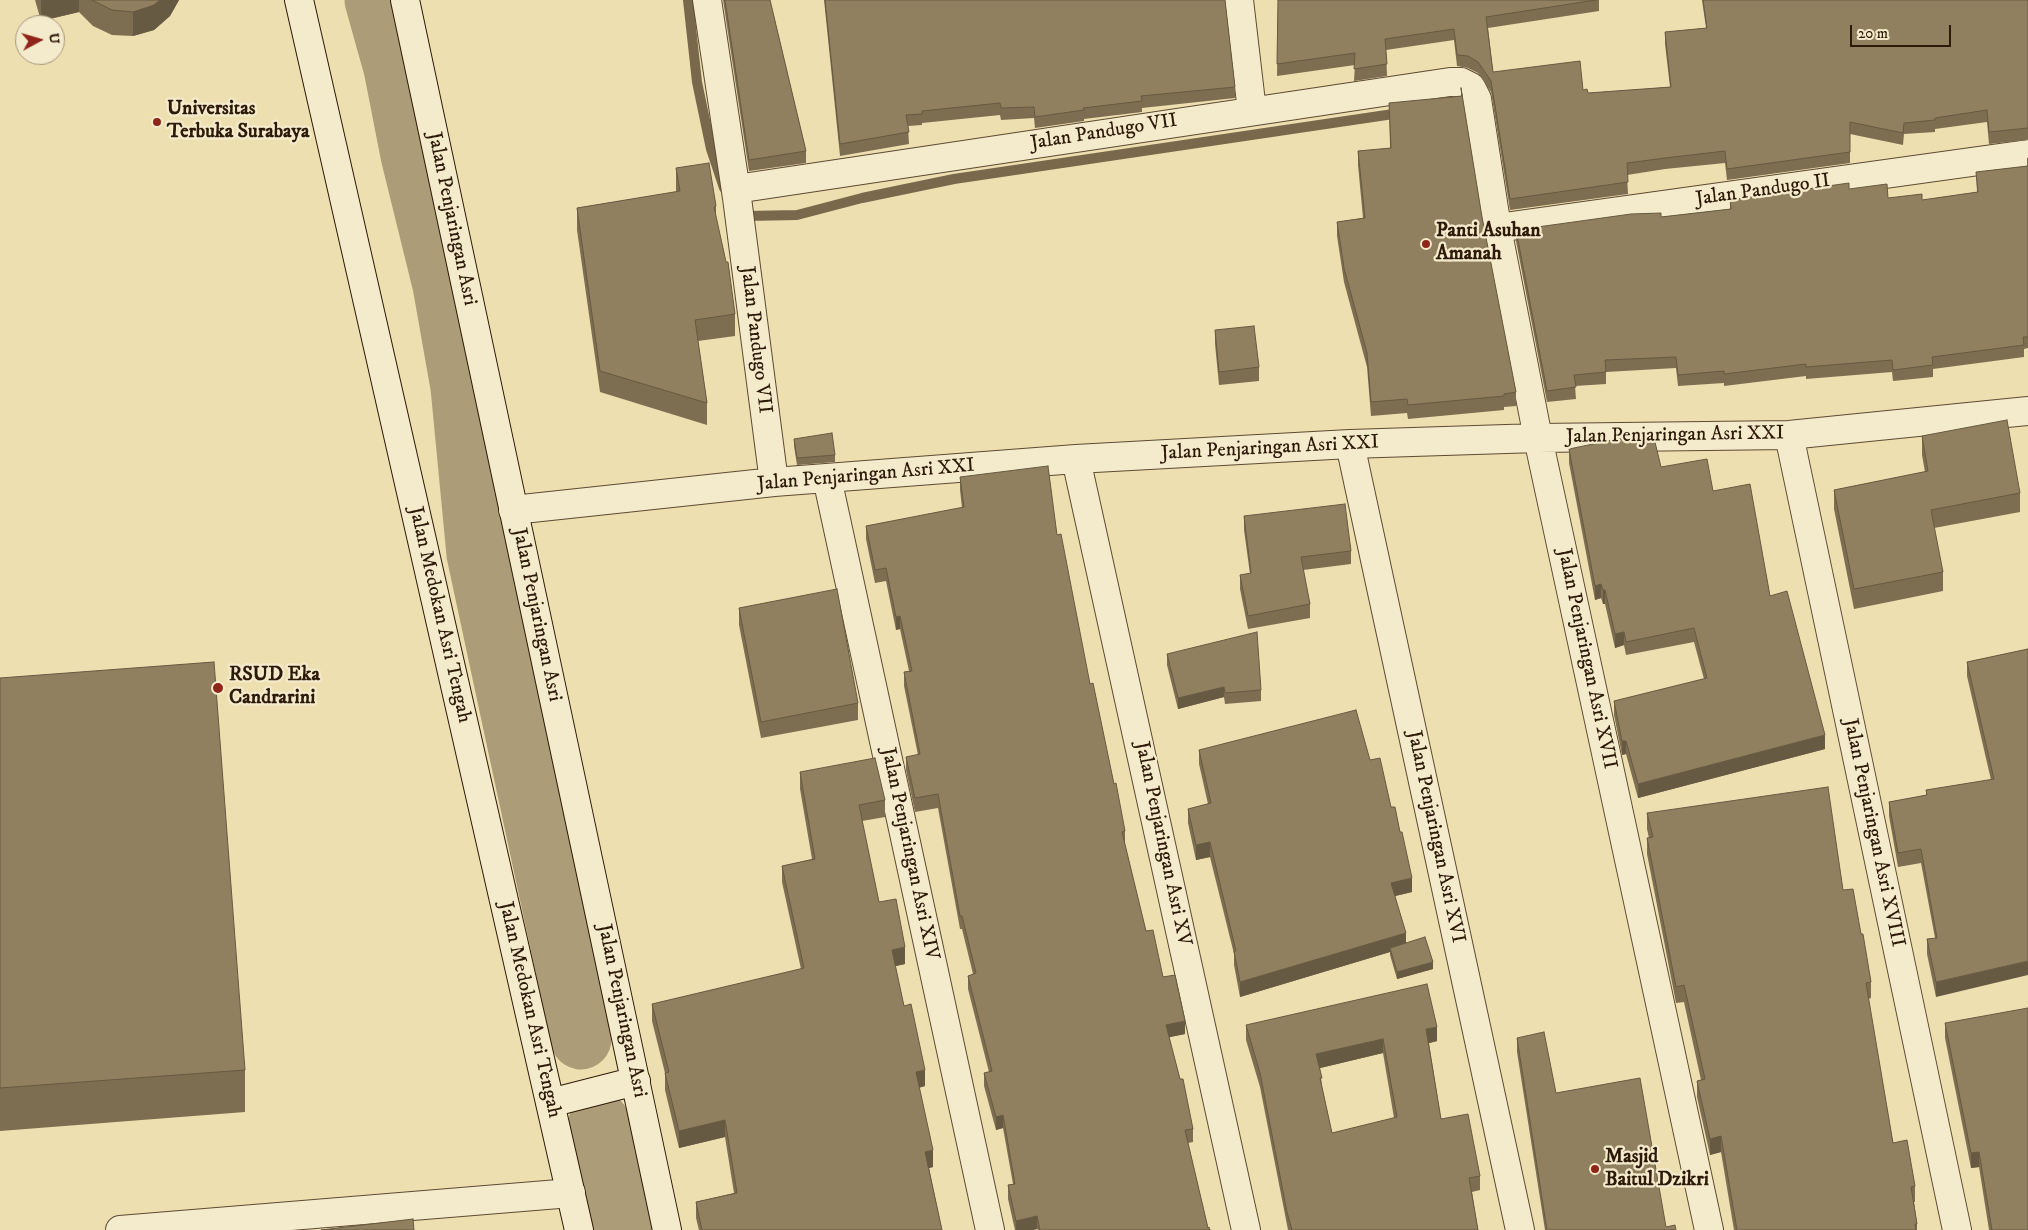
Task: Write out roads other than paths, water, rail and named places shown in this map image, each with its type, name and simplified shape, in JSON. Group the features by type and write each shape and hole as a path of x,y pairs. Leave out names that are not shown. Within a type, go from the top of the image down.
{"street":[{"name":"Jalan Medokan Asri Tengah","path":"299,0 578,1230"},
{"name":"Jalan Penjaringan Asri","path":"404,0 667,1230"},
{"path":"707,0 738,204"},
{"path":"1239,0 1252,111"},
{"name":"Jalan Pandugo VII","path":"774,482 738,204 1252,111 1450,82 1461,82 1471,87"},
{"name":"Jalan Penjaringan Asri XVII","path":"1471,87 1477,99 1497,228 1538,438 1709,1230"},
{"name":"Jalan Pandugo II","path":"1497,228 2028,154"},
{"name":"Jalan Penjaringan Asri XXI","path":"513,510 774,482 1076,459 1350,444 1538,438 1789,435 2028,412"},
{"name":"Jalan Penjaringan Asri XVIII","path":"1789,435 1957,1230"},
{"name":"Jalan Penjaringan Asri XVI","path":"1350,444 1520,1230"},
{"name":"Jalan Penjaringan Asri XV","path":"1076,459 1246,1230"},
{"name":"Jalan Penjaringan Asri XIV","path":"827,478 990,1230"},
{"path":"550,1103 636,1081"},
{"path":"120,1230 281,1223 571,1193"}],"waterway":[{"path":"375,0 394,68 411,155 443,285 461,387 477,554 581,1039"},
{"path":"688,0 697,82 711,149 724,188"},
{"path":"742,213 747,216 797,215 862,198 954,179 1400,113"},
{"path":"599,1122 622,1230"}],"place":[{"name":"Universitas Terbuka Surabaya","path":"157,122"},
{"name":"Panti Asuhan Amanah","path":"1426,244"},
{"name":"RSUD Eka Candrarini","path":"218,688"},
{"name":"Masjid Baitul Dzikri","path":"1595,1169"}]}
